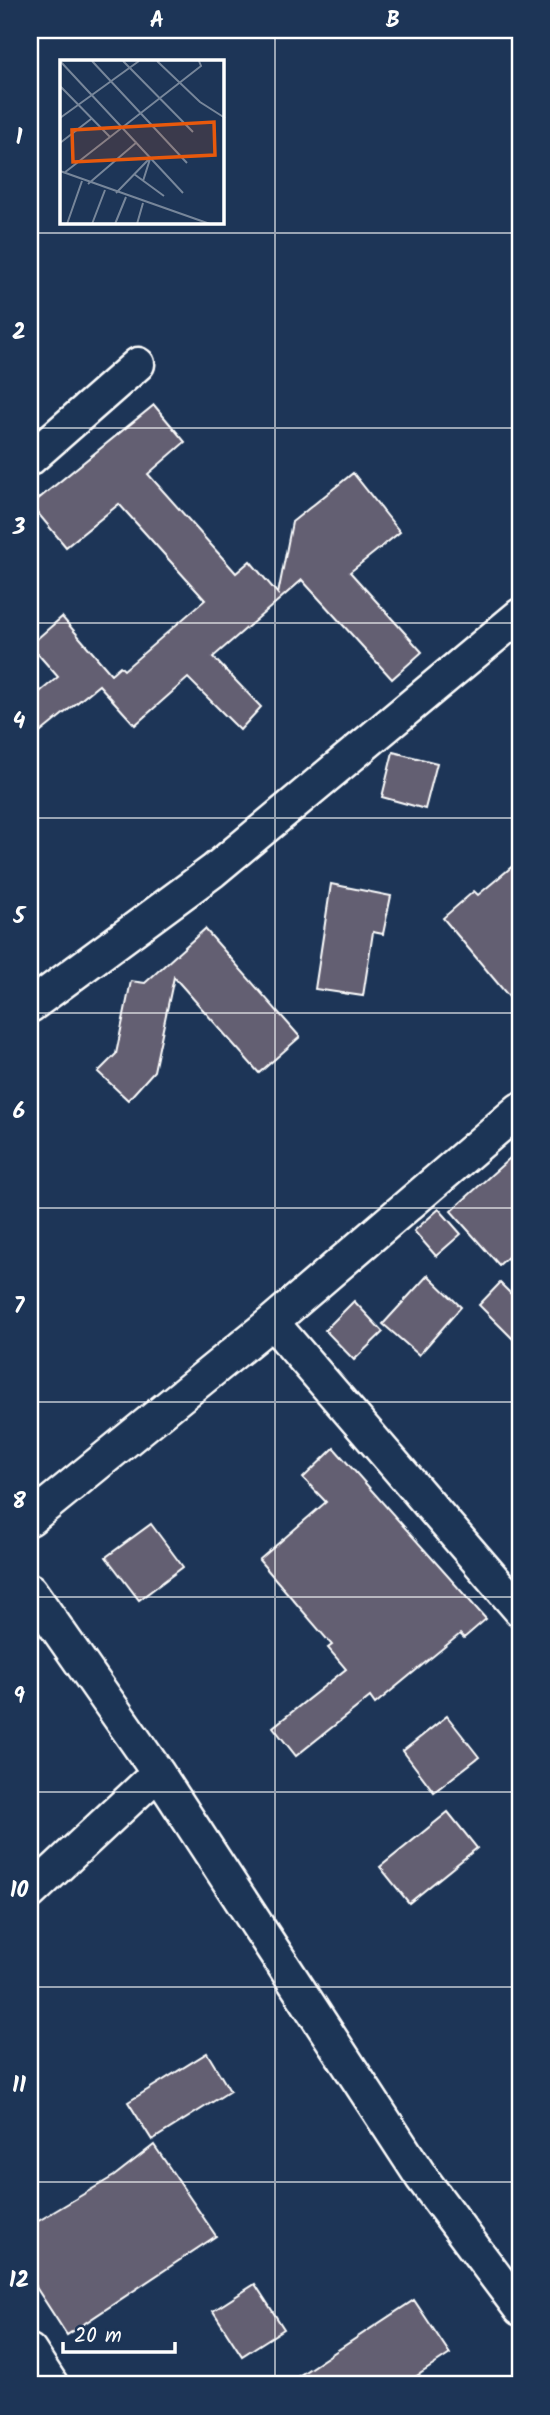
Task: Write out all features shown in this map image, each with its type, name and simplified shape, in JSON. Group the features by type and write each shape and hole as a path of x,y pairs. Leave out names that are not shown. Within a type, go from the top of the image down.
{"street":[{"path":"30,459 138,364"},
{"path":"30,1006 213,871 520,615"},
{"path":"30,1519 272,1322 520,1109"},
{"path":"272,1322 520,1610"},
{"path":"30,1590 158,1773 422,2178 520,2309"},
{"path":"30,1893 158,1773"},
{"path":"30,2351 52,2385"}],"building":[{"path":"154,405 185,442 148,474 236,573 250,561 278,594 292,522 353,473 400,532 350,572 422,652 392,679 302,580 213,657 261,707 240,730 188,678 135,725 99,685 30,741 30,700 58,677 30,645 62,617 111,674 120,666 124,670 205,600 119,504 66,547 31,505"},
{"path":"393,752 437,763 425,809 382,797"},
{"path":"520,860 520,1010 443,918 474,891 478,895"},
{"path":"331,884 391,896 383,934 373,932 363,996 315,989"},
{"path":"205,929 300,1037 259,1073 174,977 154,1071 128,1100 98,1072 116,1054 131,981 145,983"},
{"path":"520,1149 520,1246 499,1265 451,1211"},
{"path":"439,1209 461,1234 436,1256 414,1231"},
{"path":"428,1275 461,1307 419,1355 383,1324"},
{"path":"500,1283 520,1303 520,1346 479,1305"},
{"path":"354,1301 383,1332 354,1360 325,1330"},
{"path":"334,1448 486,1619 464,1638 460,1634 375,1704 370,1697 296,1756 273,1727 346,1669 328,1648 332,1645 259,1560 326,1502 303,1478"},
{"path":"151,1524 183,1567 139,1600 106,1557"},
{"path":"447,1716 479,1757 434,1792 403,1751"},
{"path":"448,1812 477,1848 409,1903 380,1867"},
{"path":"207,2053 230,2091 152,2140 128,2102"},
{"path":"154,2145 216,2236 67,2335 30,2278 30,2226 114,2176"},
{"path":"255,2284 284,2329 242,2356 213,2311"},
{"path":"414,2300 450,2354 403,2385 285,2385"}]}
